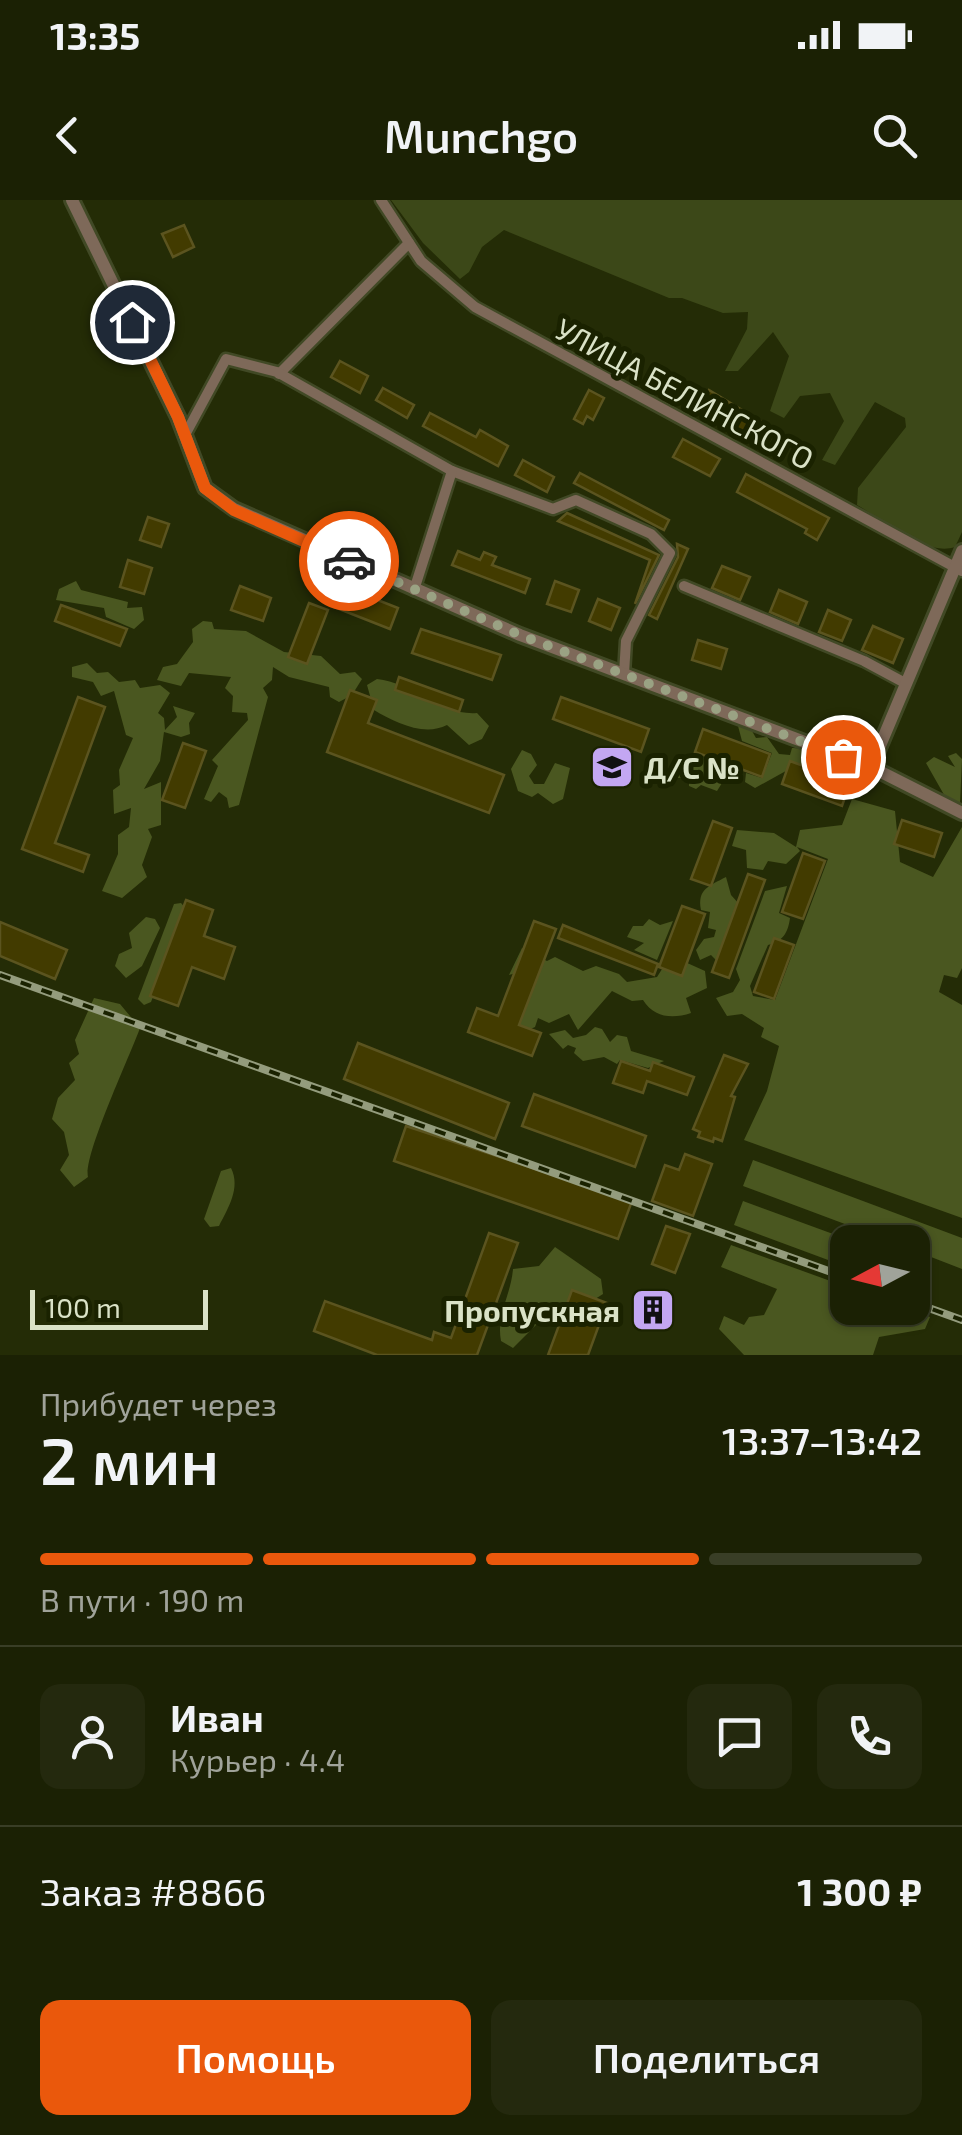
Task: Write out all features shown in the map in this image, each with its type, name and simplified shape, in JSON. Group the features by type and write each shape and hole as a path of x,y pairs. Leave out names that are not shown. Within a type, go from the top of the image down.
{"street":[{"path":"72,200 185,435 205,488 234,510 414,590 870,767 962,813"},
{"name":"УЛИЦА БЕЛИНСКОГО","path":"380,200 421,261 475,307 958,569"},
{"path":"280,374 409,243"},
{"path":"185,435 226,359 280,374 452,471 552,509 576,500 651,534 670,553 626,640 624,674"},
{"path":"414,590 452,471"},
{"path":"870,767 904,682 958,569 962,551"},
{"path":"684,586 864,661 904,682"}],"green space":[{"path":"391,200 962,200 962,532 955,547 943,549 917,542 857,505 858,488 906,427 905,418 875,402 835,465 822,460 844,421 830,393 800,396 784,418 770,411 789,356 773,332 738,371 725,371 747,329 748,312 723,313 682,298 669,298 504,230 482,247 469,272 460,279 423,243"},
{"path":"76,581 81,590 128,602 127,608 142,607 144,620 134,629 106,617 104,608 56,600 59,589"},
{"path":"203,621 212,622 214,629 246,631 284,652 321,656 340,674 355,672 362,679 352,695 339,702 330,697 329,687 289,677 273,667 272,680 263,688 268,697 239,805 229,808 227,798 219,792 211,802 204,799 218,766 212,760 248,720 247,713 232,712 233,696 225,688 231,677 189,673 181,686 157,680 163,667 177,664 193,642 192,629"},
{"path":"87,663 97,673 108,672 119,682 135,680 140,688 160,685 170,693 158,713 164,718 165,730 177,717 173,706 195,713 189,723 190,734 181,737 164,732 160,761 144,789 161,782 161,825 148,829 152,837 142,865 147,877 122,898 102,891 118,854 118,835 129,827 131,808 114,814 113,790 120,785 119,770 133,738 126,735 114,691 101,696 93,682 72,677 72,667"},
{"path":"377,679 403,686 452,710 477,713 489,726 482,739 469,745 447,725 419,729 400,723 374,710 367,685"},
{"path":"748,724 756,738 767,737 779,754 790,755 792,748 808,750 858,770 862,778 852,787 843,788 818,766 806,771 793,767 755,788 745,782 746,773 762,778 772,753 742,741 738,726"},
{"path":"522,750 531,754 537,765 529,776 534,784 544,784 555,763 570,768 563,799 553,804 538,793 532,797 518,791 511,769"},
{"path":"956,753 962,759 960,804 947,800 926,763 934,757 955,767 948,756"},
{"path":"694,754 736,769 731,776 718,775 722,783 717,791 701,785 696,789 689,786 689,777 678,778 673,770"},
{"path":"852,799 895,811 900,862 933,877 962,827 962,968 957,978 944,975 939,992 962,1005 962,1218 744,1140 767,1091 779,1046 761,1037 764,1028 742,1014 727,1016 716,998 733,992 740,980 736,969 765,891 787,886 779,913 790,918 788,928 781,939 768,945 750,986 753,996 775,1000 828,859 797,847 800,851 786,864 768,861 763,870 747,868 746,850 732,846 737,830 774,833 796,847 800,830 842,825"},
{"path":"726,877 731,895 740,905 720,964 711,955 700,960 696,950 704,939 714,937 716,930 708,928 710,912 701,910 703,893"},
{"path":"181,903 186,909 151,1002 144,1005 138,999 174,904"},
{"path":"146,917 155,919 160,928 142,966 126,978 115,966 119,954 132,948 129,933"},
{"path":"649,919 660,925 673,921 657,960 634,950 644,943 627,937 633,926 643,926"},
{"path":"522,948 547,961 555,957 583,971 596,966 619,974 627,982 657,977 664,966 685,962 705,971 707,988 686,998 691,1013 684,1015 658,1014 643,1000 632,1001 612,991 578,1030 569,1014 549,1023 538,1018 535,1027 526,1031 517,1027 526,970 509,975"},
{"path":"94,998 120,1004 140,1028 100,1128 88,1177 74,1187 60,1170 69,1155 64,1132 52,1119 58,1098 75,1080 69,1063 79,1054 75,1040"},
{"path":"595,1027 602,1029 610,1042 617,1035 627,1037 631,1051 664,1061 648,1068 620,1060 617,1064 604,1057 583,1061 574,1053 576,1048 568,1045 563,1049 549,1034 565,1030 573,1038 586,1035"},
{"path":"753,1160 927,1225 847,1225 743,1186"},
{"path":"231,1168 235,1183 232,1198 219,1226 210,1227 204,1219 221,1171"},
{"path":"743,1201 830,1233 830,1261 734,1225"},
{"path":"930,1226 962,1238 962,1269 930,1257"},
{"path":"731,1245 830,1281 830,1325 927,1325 925,1329 879,1337 873,1355 744,1355 719,1329 724,1316 744,1325 749,1317 764,1315 777,1289 721,1267"},
{"path":"555,1247 601,1279 603,1294 556,1324 551,1310 513,1348 501,1341 500,1332 513,1269 539,1266"}],"building":[{"path":"184,225 194,247 173,257 162,234"},
{"path":"340,361 368,376 360,393 331,377"},
{"path":"383,388 414,405 407,418 376,400"},
{"path":"589,390 604,398 593,420 587,416 583,424 574,419"},
{"path":"709,390 767,425 758,442 700,408"},
{"path":"430,413 476,437 480,430 508,446 498,466 423,426"},
{"path":"683,439 720,459 710,476 673,457"},
{"path":"523,460 554,477 547,492 515,475"},
{"path":"580,473 669,520 664,530 574,483"},
{"path":"746,474 829,518 817,540 805,533 807,529 737,492"},
{"path":"567,513 659,555 635,604 650,560 558,521"},
{"path":"148,517 169,524 161,547 140,540"},
{"path":"677,544 688,549 657,619 649,615 678,557"},
{"path":"458,551 480,560 484,552 496,557 492,565 530,579 525,593 452,565"},
{"path":"128,560 152,568 144,594 120,587"},
{"path":"722,566 750,577 740,600 712,588"},
{"path":"555,581 579,590 571,612 547,604"},
{"path":"240,586 271,598 263,621 231,610"},
{"path":"342,586 398,608 390,629 334,607"},
{"path":"779,590 807,602 798,624 770,612"},
{"path":"598,599 620,608 611,630 589,621"},
{"path":"309,603 328,610 307,664 288,657"},
{"path":"61,605 127,629 120,646 55,621"},
{"path":"828,610 851,620 842,641 819,632"},
{"path":"873,626 903,639 893,663 862,650"},
{"path":"421,629 501,655 492,680 412,653"},
{"path":"698,640 727,649 721,669 692,660"},
{"path":"399,677 463,700 459,712 395,690"},
{"path":"350,690 377,700 368,723 504,775 489,813 327,752"},
{"path":"78,697 105,707 55,843 89,855 83,872 22,849"},
{"path":"561,697 649,729 641,752 553,719"},
{"path":"703,729 770,754 762,777 695,752"},
{"path":"183,743 206,751 185,808 162,800"},
{"path":"790,761 850,783 842,806 782,784"},
{"path":"902,820 942,833 934,857 894,844"},
{"path":"713,821 732,828 711,886 691,879"},
{"path":"803,853 825,861 803,919 782,912"},
{"path":"748,874 765,880 729,978 712,972"},
{"path":"186,900 213,910 204,936 235,947 224,979 192,967 178,1006 150,996"},
{"path":"682,906 705,914 682,976 659,967"},
{"path":"534,921 556,929 519,1025 541,1033 532,1056 468,1032 477,1008 498,1016"},
{"path":"0,922 67,950 55,979 0,956"},
{"path":"563,925 658,964 654,975 558,938"},
{"path":"774,938 794,945 774,999 754,992"},
{"path":"358,1043 509,1103 495,1139 344,1079"},
{"path":"724,1055 748,1064 731,1096 735,1097 722,1141 714,1138 713,1142 698,1137 700,1132 693,1129"},
{"path":"621,1061 650,1071 653,1062 694,1077 687,1095 647,1081 643,1093 613,1083"},
{"path":"534,1094 646,1136 635,1167 522,1126"},
{"path":"406,1126 632,1201 618,1239 394,1161"},
{"path":"685,1154 712,1164 693,1216 652,1201 665,1165 679,1170"},
{"path":"666,1226 690,1234 675,1273 652,1264"},
{"path":"489,1233 518,1243 477,1355 377,1355 314,1331 325,1301 432,1340 434,1332 451,1338"},
{"path":"572,1290 607,1303 588,1355 548,1355"}],"railway":[{"path":"0,975 830,1272"},
{"path":"930,1308 962,1320"}],"way so far":[{"path":"349,561 520,635 843,757"}],"place":[{"name":"Д/С №","path":"612,767"},
{"name":"Пропускная","path":"653,1310"}],"route":[{"path":"132,322 178,417 205,488 234,510 349,561"}]}
